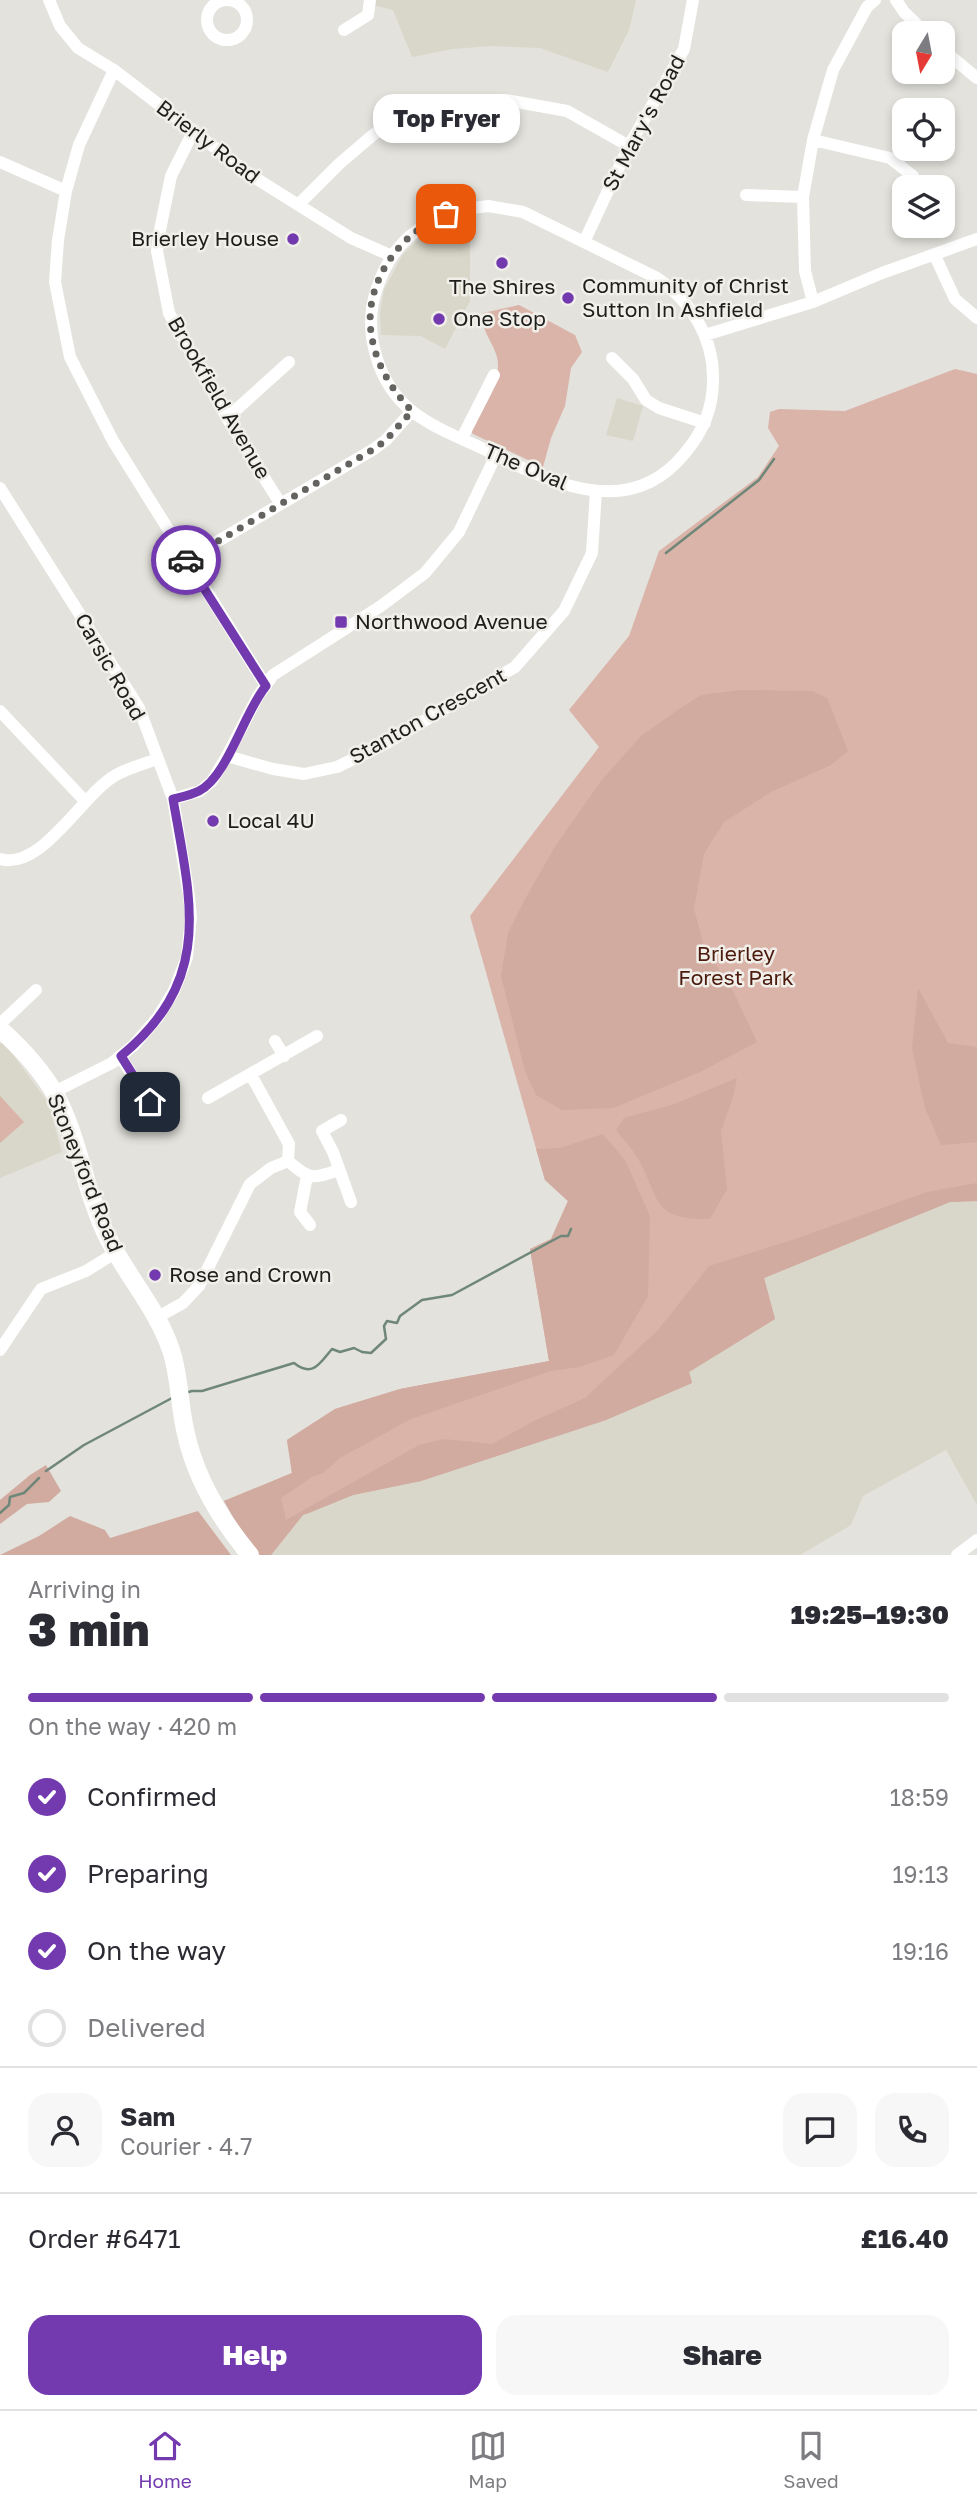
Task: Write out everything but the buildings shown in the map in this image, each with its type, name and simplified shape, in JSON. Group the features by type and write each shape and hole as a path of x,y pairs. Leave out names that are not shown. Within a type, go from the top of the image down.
{"main road":[{"name":"Stoneyford Road","path":"0,1027 23,1050 54,1092 64,1113 93,1203 115,1252 170,1346 180,1387 185,1432 201,1478 225,1524 250,1555"}],"street":[{"name":"Brierly Road","path":"50,0 61,26 79,48 114,70 249,174 351,239 392,256"},
{"path":"345,30 368,15 370,0"},
{"name":"St Mary's Road","path":"584,242 629,146 684,48 693,0"},
{"path":"813,302 804,271 803,197 813,140 834,70 867,7 875,0"},
{"path":"897,0 913,21"},
{"path":"956,61 977,78"},
{"path":"114,70 79,145 66,191 58,240 55,282 70,357 113,441 266,686"},
{"path":"298,205 374,134 420,111 464,101 506,100 567,111 629,146"},
{"name":"Brookfield Avenue","path":"194,130 170,176 162,210 157,251 169,313 280,503"},
{"path":"813,140 890,158 912,175"},
{"path":"0,162 66,191"},
{"path":"746,195 803,197"},
{"name":"The Oval","path":"488,206 523,212 584,242 642,270 674,290 686,302 705,335 713,374 711,400 705,423 683,456 654,480 621,491 596,491 549,481 412,411 399,398 384,374 374,351 370,331 372,301 392,256 411,234 432,219 455,211 488,206"},
{"path":"705,335 813,302 977,239"},
{"path":"935,256 955,299 977,318"},
{"path":"612,358 633,379 646,400 659,408 705,423"},
{"path":"228,418 289,362"},
{"path":"462,438 494,375"},
{"path":"186,560 374,449 386,440 412,411"},
{"path":"173,799 200,791 212,781 258,696 273,675 381,606 425,573 459,532 496,455"},
{"name":"Carsic Road","path":"0,488 139,708 173,799 191,917 187,957 167,1005 147,1033 121,1056 54,1092"},
{"name":"Stanton Crescent","path":"227,757 304,774 337,767 385,744 515,667 565,611 592,553 596,491"},
{"path":"0,711 85,801"},
{"path":"0,859 18,860 41,849 85,801 115,775 157,759"},
{"path":"0,1027 36,990"},
{"path":"208,1098 317,1037"},
{"path":"275,1041 284,1055"},
{"path":"121,1056 150,1102"},
{"path":"251,1075 289,1144 288,1161"},
{"path":"341,1120 322,1131 351,1202"},
{"path":"288,1161 307,1176 315,1178 339,1170"},
{"path":"156,1318 183,1303 199,1286 250,1184 271,1168 288,1161"},
{"path":"307,1176 300,1213 310,1224"},
{"path":"0,1350 41,1289 86,1271 115,1252"},
{"path":"957,1555 977,1540"}],"shaded area":[{"path":"374,0 636,0 629,30 608,72 540,48 492,46 452,49 412,57 393,10 373,5"},
{"path":"470,217 470,301 445,349 421,336 381,335 380,313 384,290 402,256 422,235 430,236 448,226 450,221"},
{"path":"617,398 643,406 633,441 606,435"},
{"path":"740,690 812,691 827,698 848,751 831,765 771,792 724,822 704,854 694,909 704,946 734,993 757,1042 700,1072 613,1108 562,1110 536,1095 525,1071 501,976 508,933 556,845 601,781 641,736 701,695"},
{"path":"918,988 948,1043 977,1047 977,1142 941,1145 925,1108 912,1048"},
{"path":"3,1041 52,1108 62,1152 0,1178 0,1044"},
{"path":"737,1078 721,1131 727,1189 710,1219 676,1215 660,1203 637,1157 616,1130 624,1118 672,1105"},
{"path":"603,1134 625,1160 650,1216 648,1296 614,1355 579,1367 551,1371 411,1419 340,1458 323,1473 312,1477 281,1498 286,1520 419,1445 444,1439 492,1444 585,1398 658,1330 709,1266 927,1192 977,1183 977,1201 950,1202 764,1278 775,1319 689,1372 692,1383 606,1420 421,1481 353,1495 303,1515 271,1555 258,1555 224,1501 292,1473 287,1440 335,1409 400,1389 549,1361 530,1249 551,1239 568,1201 545,1180 536,1149 560,1148"},
{"path":"977,1201 977,1505 946,1450 863,1496 851,1525 800,1555 271,1555 303,1515 353,1495 421,1481 606,1420 691,1383 688,1372 775,1319 763,1278 950,1202"},
{"path":"46,1465 61,1491 49,1502 27,1504 0,1524 0,1500"},
{"path":"198,1511 231,1555 0,1555 39,1536 70,1516 105,1530 110,1538"}],"green space":[{"path":"519,305 575,335 582,352 571,368 565,406 551,438 543,467 471,431 491,394 498,364 485,330 483,313"},
{"name":"Brierley Forest Park","path":"955,369 977,374 977,1201 950,1202 764,1278 775,1319 689,1372 692,1383 606,1420 421,1481 353,1495 303,1515 271,1555 224,1501 292,1473 287,1440 335,1409 400,1389 549,1361 530,1249 551,1239 568,1201 545,1180 470,916 599,747 569,710 629,636 659,551 758,477 779,446 768,428 770,412 779,409 845,411"},
{"path":"0,1096 24,1122 0,1143"}],"waterway":[{"path":"666,553 759,480 774,459"},
{"path":"185,1393 202,1391 294,1363 311,1369 320,1364 332,1349 340,1352 354,1348 371,1353 386,1339 384,1326 387,1321 397,1323 400,1316 422,1300 452,1295 561,1236 568,1236 571,1229"},
{"path":"46,1471 84,1445 172,1398"},
{"path":"0,1513 9,1505 10,1497 24,1493 39,1478"}],"way so far":[{"path":"186,560 374,449 404,422 412,411 399,398 374,351 370,331 372,301 384,270 402,243 432,219 446,214"}],"place":[{"name":"Top Fryer","path":"446,214"},
{"name":"Brierley House","path":"293,239"},
{"name":"The Shires","path":"502,263"},
{"name":"Community of Christ Sutton In Ashfield","path":"568,298"},
{"name":"One Stop","path":"439,319"},
{"name":"Northwood Avenue","path":"341,622"},
{"name":"Local 4U","path":"213,821"},
{"name":"Rose and Crown","path":"155,1275"}],"route":[{"path":"150,1102 121,1056 147,1033 167,1005 187,957 191,917 173,799 200,791 212,781 266,686 186,560"}]}
